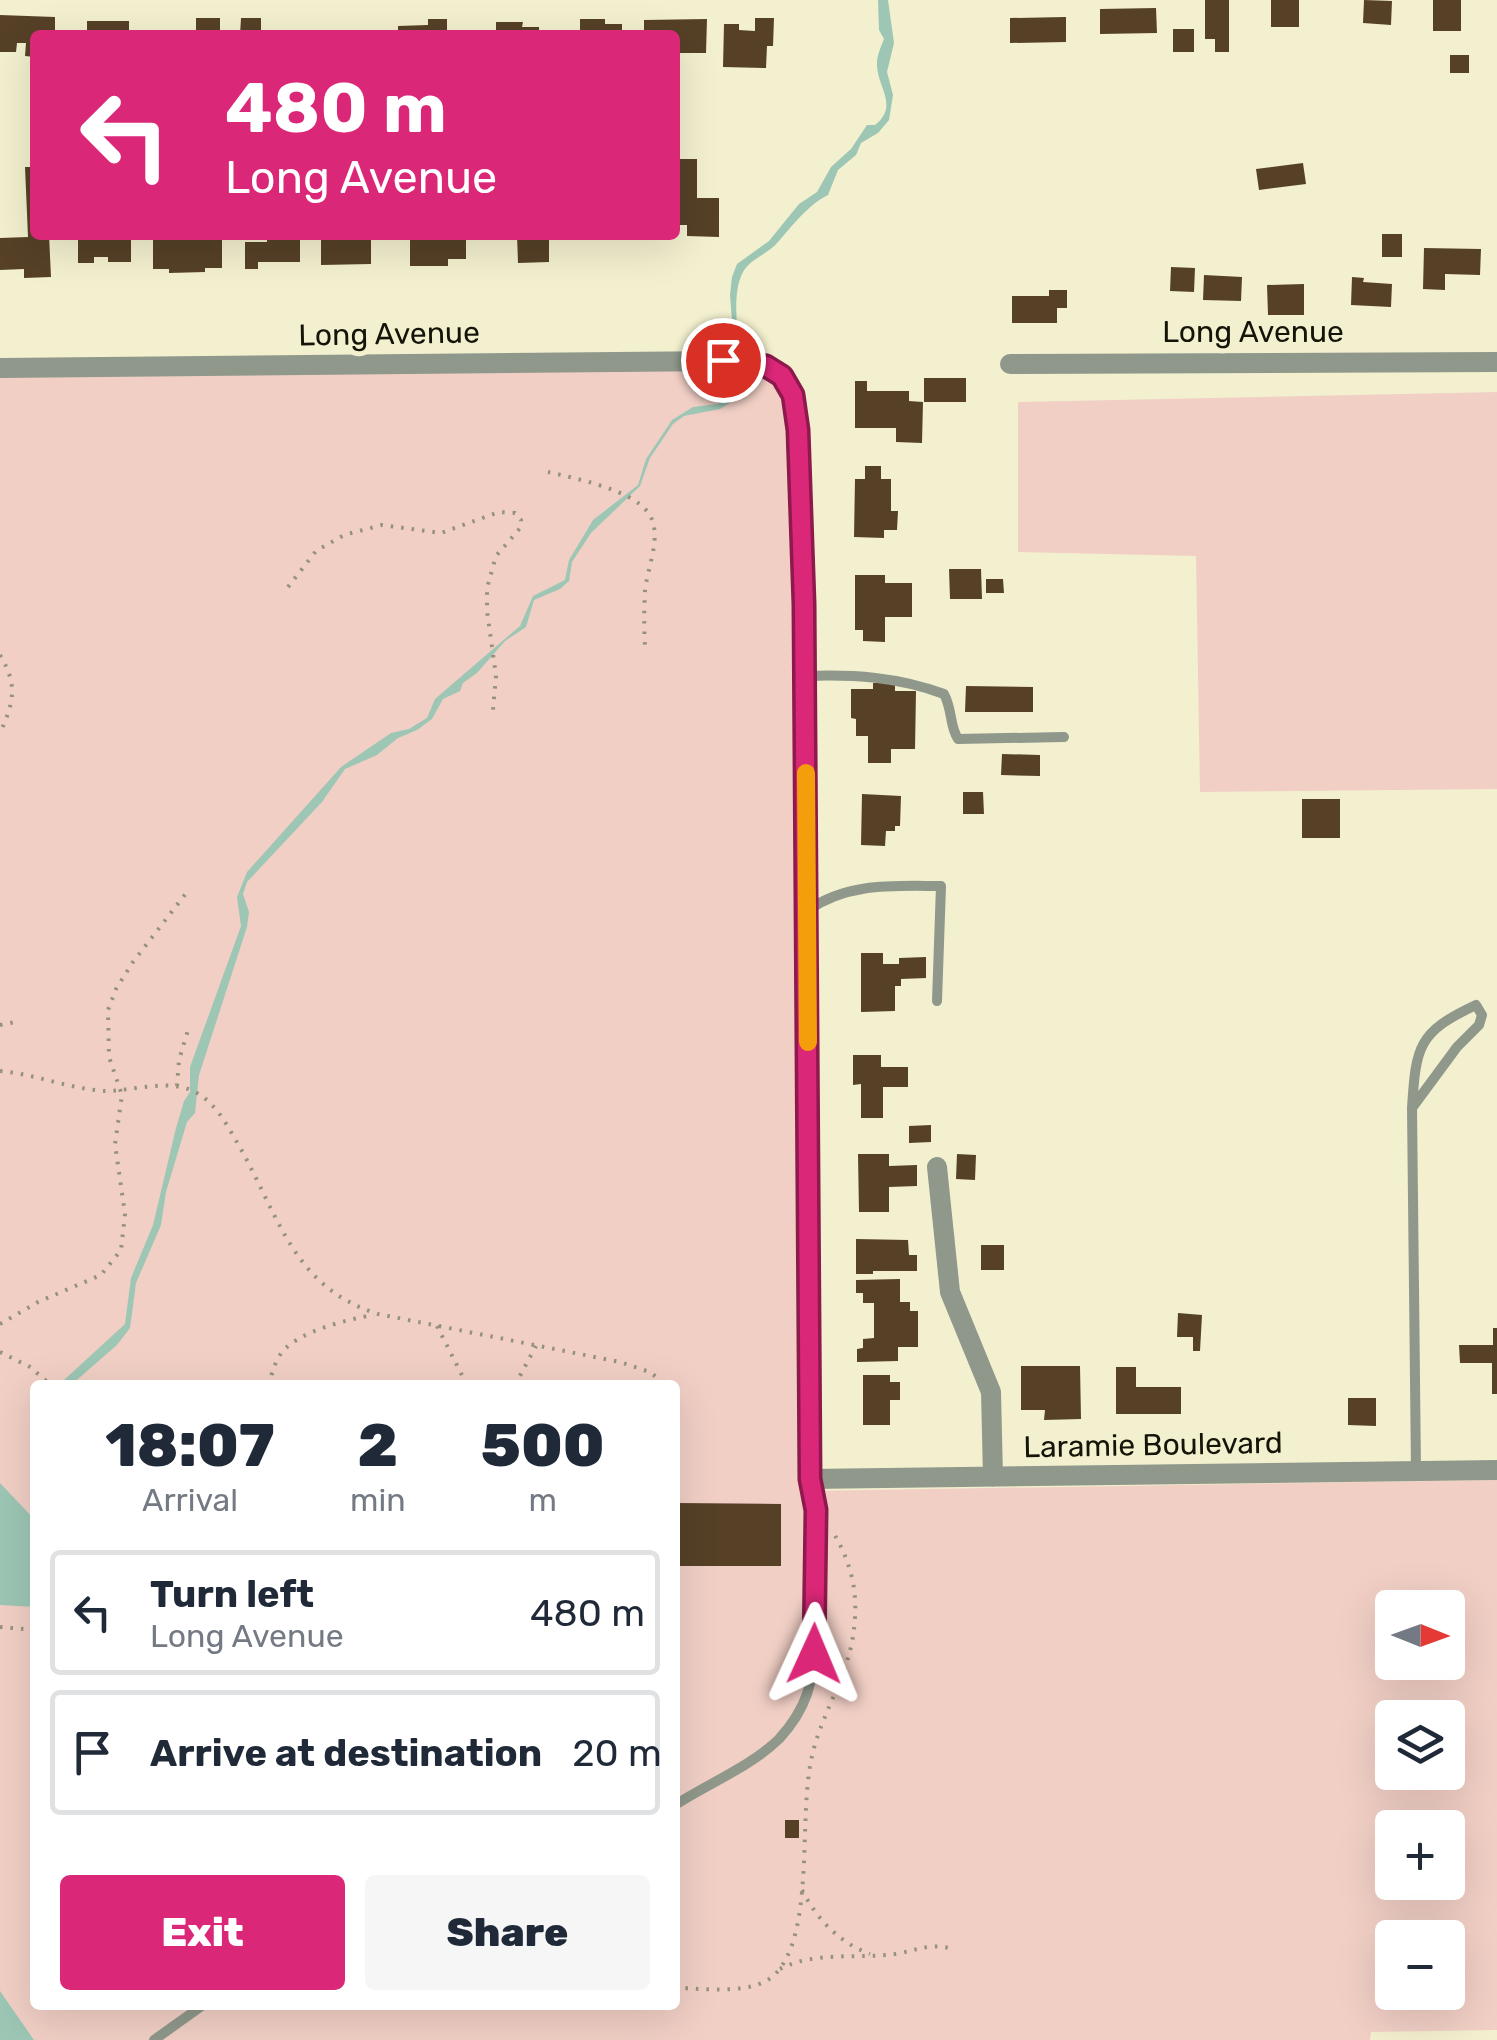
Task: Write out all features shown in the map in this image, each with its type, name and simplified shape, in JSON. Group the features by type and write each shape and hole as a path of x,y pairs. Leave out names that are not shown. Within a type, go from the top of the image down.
{"street":[{"name":"Long Avenue","path":"0,368 723,360 751,362 777,371 790,387 797,416 805,676"},
{"name":"Long Avenue","path":"1010,364 1497,362"},
{"path":"805,676 810,1479"},
{"path":"937,1167 950,1292 989,1380 993,1477"},
{"name":"Laramie Boulevard","path":"810,1479 1497,1470"}],"lane":[{"path":"805,676 879,677 914,683 944,694 953,711 952,729 958,740 1064,737"},
{"path":"807,911 828,896 847,890 941,886 938,1001"},
{"path":"1412,1108 1457,1048 1479,1026 1482,1015 1476,1005 1444,1020 1422,1042 1414,1068 1412,1108 1416,1471"},
{"path":"680,1802 762,1753 798,1714 806,1696 814,1654 816,1510 810,1479"},
{"path":"154,2040 196,2010"}],"path":[{"path":"548,472 585,480 614,492 635,502 651,517 654,534 645,589 645,647"},
{"path":"288,587 316,551 344,535 382,525 441,533 499,512 519,516 522,524 500,548 492,565 486,600 495,660 493,710"},
{"path":"0,654 10,671 14,692 0,733"},
{"path":"0,1324 38,1302 102,1275 121,1250 125,1214 114,1144 121,1090 106,1040 110,1000 132,962 187,892"},
{"path":"0,1025 15,1022"},
{"path":"176,1086 188,1030"},
{"path":"0,1070 100,1091 176,1086 203,1097 233,1135 308,1272 342,1300 378,1314 640,1368 662,1380"},
{"path":"270,1380 278,1358 290,1345 338,1322 378,1314"},
{"path":"437,1326 464,1380"},
{"path":"518,1380 536,1346"},
{"path":"0,1352 30,1367 45,1380"},
{"path":"780,1969 792,1942 801,1888 810,1761 848,1666 856,1619 848,1561 816,1510"},
{"path":"0,1627 30,1630"},
{"path":"801,1888 828,1928 856,1949 874,1956"},
{"path":"680,1988 760,1984 780,1969 800,1961 874,1956 934,1945 949,1948"}],"shaded area":[{"path":"878,0 888,0 894,43 887,72 893,95 889,120 878,133 861,143 856,155 838,170 828,195 808,209 743,272 736,301 738,371 730,403 720,409 684,416 673,424 650,458 640,486 591,533 572,562 569,581 534,600 526,627 505,641 463,683 460,691 443,699 432,719 377,755 345,769 322,802 247,882 243,894 249,912 247,927 199,1075 195,1113 187,1122 166,1192 161,1225 136,1283 130,1328 117,1345 77,1380 64,1380 125,1324 131,1278 153,1225 176,1128 190,1092 190,1067 241,926 237,897 247,872 341,767 391,733 409,729 427,718 435,699 520,626 533,596 565,580 569,560 593,520 638,485 646,459 672,420 693,407 717,404 727,398 733,334 730,295 737,264 769,241 799,204 817,192 831,167 851,149 867,125 875,125 882,118 886,103 877,63 884,39 879,30"},
{"path":"727,368 773,378 788,406 799,616 805,1491 1497,1480 1497,2030 1371,2032 1370,2040 0,2040 0,377"},
{"path":"1497,392 1497,789 1200,792 1196,556 1018,552 1018,402"},
{"path":"0,1483 30,1515 30,1607 0,1605"},
{"path":"0,1991 34,2040 0,2040"}],"building":[{"path":"1205,0 1229,0 1229,52 1215,52 1215,39 1205,39"},
{"path":"1271,0 1299,0 1299,27 1271,27"},
{"path":"1364,0 1392,1 1391,25 1363,23"},
{"path":"1433,0 1461,0 1461,31 1433,31"},
{"path":"1156,8 1157,33 1100,34 1100,9"},
{"path":"0,15 55,17 55,30 30,30 30,56 25,56 26,43 17,43 16,52 0,52"},
{"path":"1066,17 1066,42 1010,43 1010,18"},
{"path":"196,18 220,18 220,30 196,30"},
{"path":"241,18 261,18 261,30 240,30"},
{"path":"755,18 774,18 773,46 767,46 766,68 723,67 724,24 739,24 739,30 755,31"},
{"path":"428,19 447,19 447,30 398,30 398,26 428,25"},
{"path":"580,19 622,24 622,30 580,30"},
{"path":"707,19 706,53 680,53 680,30 644,30 644,20"},
{"path":"87,21 129,21 129,30 87,30"},
{"path":"496,22 523,22 522,27 539,27 539,30 496,30"},
{"path":"1173,29 1194,29 1194,52 1173,52"},
{"path":"1450,55 1469,55 1469,73 1450,73"},
{"path":"680,159 697,159 697,198 719,198 719,237 687,236 687,225 680,225"},
{"path":"1303,163 1306,184 1259,190 1256,169"},
{"path":"25,167 30,167 30,240 49,240 51,277 24,278 24,269 0,270 0,238 28,237"},
{"path":"1382,234 1402,234 1402,257 1382,257"},
{"path":"78,240 131,240 131,262 108,262 108,257 94,257 94,263 78,263"},
{"path":"153,240 222,240 222,268 169,273 169,269 153,269"},
{"path":"300,240 300,262 258,262 258,269 245,269 245,242"},
{"path":"321,240 371,240 371,264 321,265"},
{"path":"410,240 466,240 466,259 448,259 448,266 410,266"},
{"path":"517,240 549,240 549,262 518,263"},
{"path":"1424,248 1481,249 1480,275 1445,274 1445,290 1423,289"},
{"path":"1171,267 1195,268 1194,292 1170,291"},
{"path":"1204,275 1242,277 1241,301 1203,300"},
{"path":"1352,277 1364,278 1363,282 1392,284 1391,307 1351,305"},
{"path":"1304,284 1304,315 1268,315 1267,285"},
{"path":"1049,290 1067,290 1067,308 1057,308 1057,323 1012,323 1012,296 1049,296"},
{"path":"924,378 966,378 966,402 924,402"},
{"path":"855,381 867,381 867,391 909,391 909,401 923,402 922,443 896,442 896,428 855,428"},
{"path":"865,466 881,466 881,479 891,479 891,511 898,511 897,530 884,530 884,538 854,537 855,479 865,479"},
{"path":"949,569 981,569 982,599 950,599"},
{"path":"855,575 885,575 885,583 912,583 912,617 885,617 885,642 863,641 863,630 855,630"},
{"path":"986,579 1003,579 1004,593 986,593"},
{"path":"873,683 895,683 895,691 916,691 915,749 891,749 891,763 868,763 868,736 856,736 856,719 851,718 851,689 873,689"},
{"path":"966,686 1033,687 1033,712 965,712"},
{"path":"1002,754 1040,755 1040,776 1001,775"},
{"path":"963,792 983,792 984,814 963,814"},
{"path":"862,794 901,796 900,826 895,826 895,831 886,831 885,846 861,845"},
{"path":"1302,799 1340,799 1340,838 1302,838"},
{"path":"861,953 883,953 883,964 899,964 899,958 926,957 926,978 901,979 901,986 895,986 895,1011 861,1012"},
{"path":"853,1055 881,1055 881,1067 908,1067 908,1087 883,1087 883,1118 861,1118 861,1084 853,1085"},
{"path":"931,1125 931,1142 909,1143 909,1126"},
{"path":"858,1154 889,1154 889,1166 917,1165 917,1186 889,1187 889,1212 859,1212"},
{"path":"957,1154 976,1155 975,1180 956,1179"},
{"path":"856,1239 908,1240 909,1255 917,1255 917,1271 856,1274"},
{"path":"981,1245 1004,1245 1004,1270 981,1270"},
{"path":"900,1279 900,1302 910,1302 910,1311 918,1311 918,1347 898,1347 898,1361 857,1362 857,1349 863,1348 863,1339 874,1338 874,1303 863,1303 863,1293 856,1293 856,1280"},
{"path":"1178,1313 1202,1315 1200,1351 1193,1351 1193,1337 1177,1337"},
{"path":"1493,1328 1497,1328 1497,1394 1492,1394 1492,1363 1460,1363 1459,1345 1493,1345"},
{"path":"1021,1366 1080,1366 1081,1419 1044,1420 1045,1410 1021,1410"},
{"path":"1116,1367 1136,1367 1136,1387 1181,1387 1181,1414 1116,1414"},
{"path":"863,1375 890,1375 890,1382 900,1382 900,1400 890,1400 890,1425 863,1425"},
{"path":"1348,1398 1376,1398 1376,1426 1348,1425"},
{"path":"680,1503 781,1504 781,1566 680,1566"},
{"path":"785,1820 799,1820 799,1838 785,1838"}],"slow traffic":[{"path":"806,773 808,1042"}],"route":[{"path":"723,360 751,362 777,371 793,395 798,430 804,604 810,1479 816,1510 814,1654"}]}
